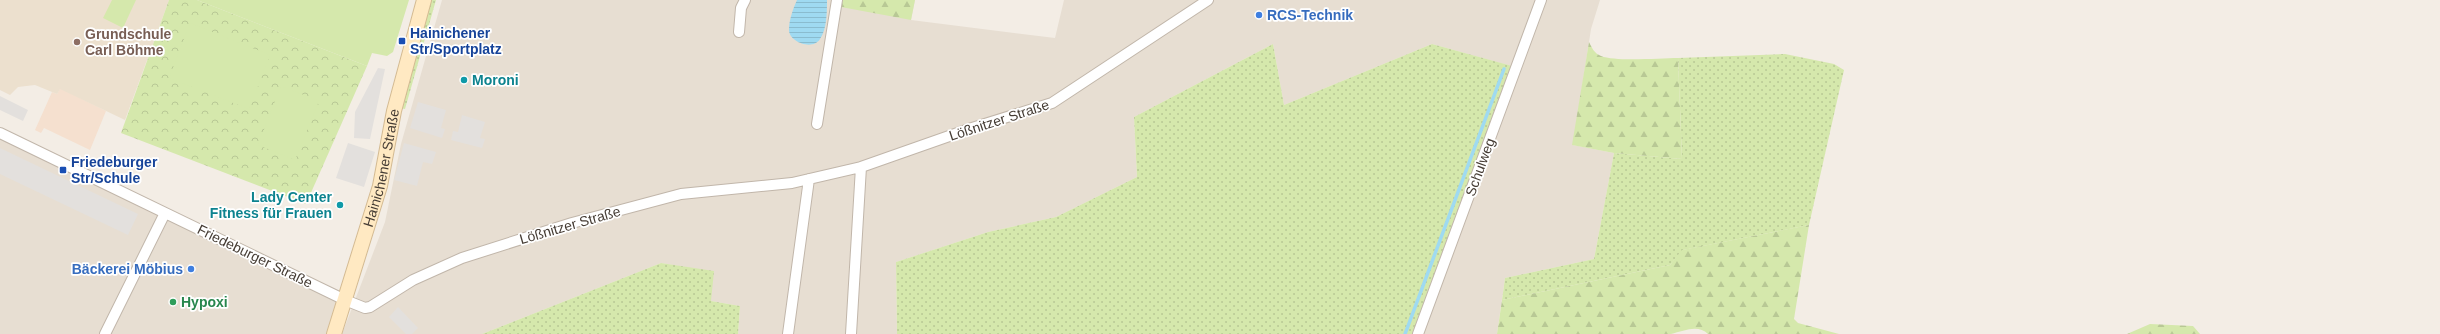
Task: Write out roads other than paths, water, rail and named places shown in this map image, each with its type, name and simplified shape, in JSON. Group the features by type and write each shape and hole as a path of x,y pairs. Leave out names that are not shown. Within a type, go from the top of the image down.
{"main road":[{"name":"Hainichener Straße","path":"334,334 380,186 394,111 424,0"}],"street":[{"path":"739,32 741,8 746,0"},
{"path":"817,124 837,0"},
{"name":"Lößnitzer Straße","path":"345,300 365,308 370,307 413,280 462,258 572,224 682,194 792,183 860,167 972,128 1052,103 1208,0"},
{"name":"Schulweg","path":"1418,334 1541,0"},
{"name":"Friedeburger Straße","path":"0,133 345,300"},
{"path":"851,334 860,167"},
{"path":"788,334 809,178"},
{"path":"105,334 165,212"}],"water":[{"path":"797,0 827,0 824,30 817,43 807,45 802,44 790,34 790,22"}],"waterway":[{"path":"1405,334 1504,69"}],"place":[{"name":"RCS-Technik","path":"1259,15"},
{"name":"Hainichener Str/Sportplatz","path":"402,41"},
{"name":"Grundschule Carl Böhme","path":"77,42"},
{"name":"Moroni","path":"464,80"},
{"name":"Friedeburger Str/Schule","path":"63,170"},
{"name":"Lady Center Fitness für Frauen","path":"340,205"},
{"name":"Bäckerei Möbius","path":"191,269"},
{"name":"Hypoxi","path":"173,302"}]}
